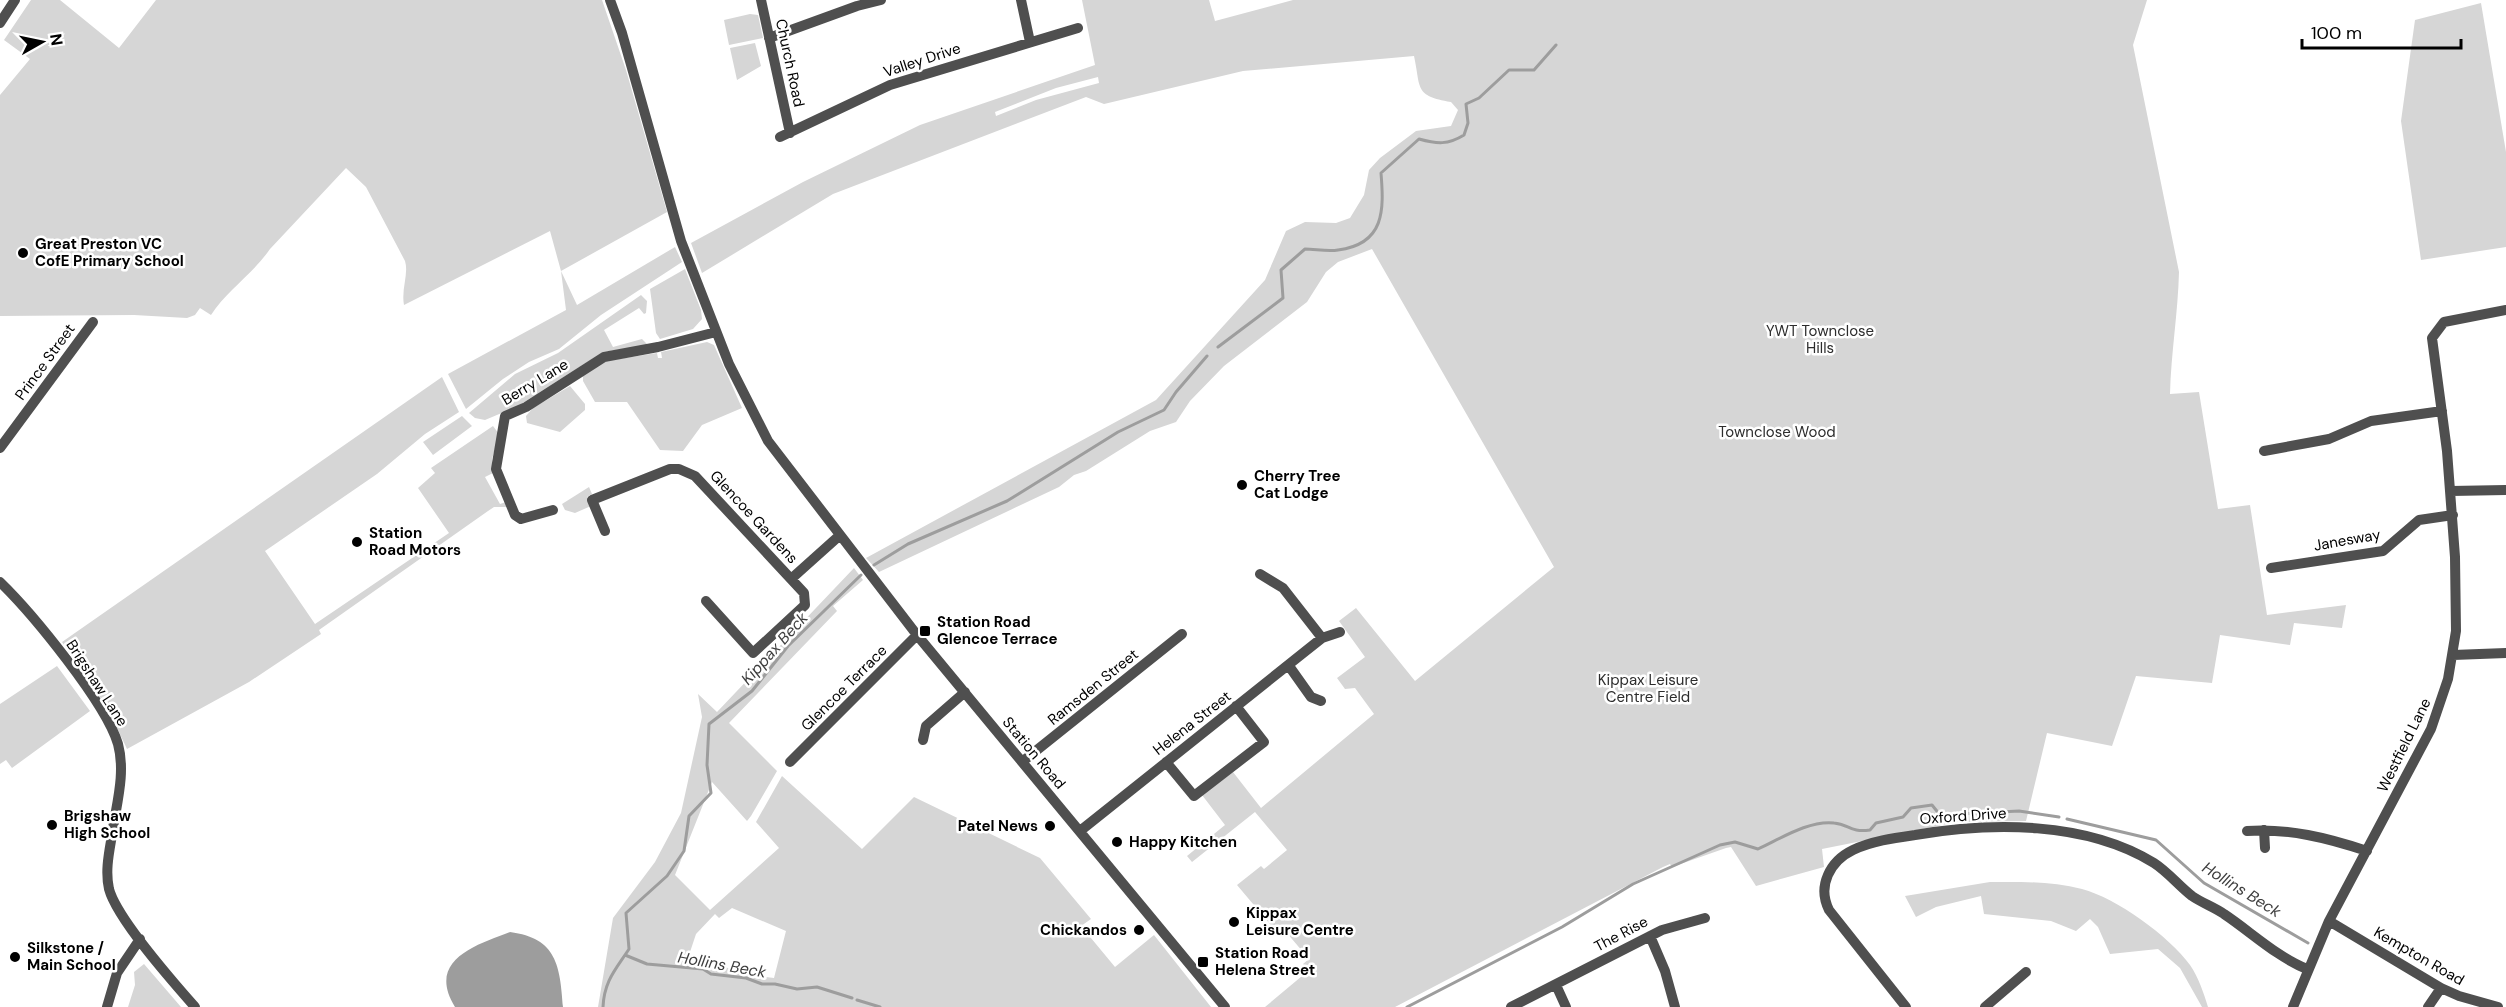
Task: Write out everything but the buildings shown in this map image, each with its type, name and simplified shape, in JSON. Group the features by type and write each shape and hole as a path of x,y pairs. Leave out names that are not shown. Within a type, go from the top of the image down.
{"street":[{"path":"0,23 15,0"},
{"path":"610,0 628,53 681,241 716,332"},
{"name":"Church Road","path":"761,0 785,135"},
{"path":"769,38 881,0"},
{"path":"1021,0 1030,42"},
{"name":"Valley Drive","path":"785,135 890,85 1078,28"},
{"name":"Westfield Lane","path":"2293,1007 2329,921 2432,729 2442,702 2453,655 2456,609 2453,515 2432,344 2434,332 2450,320 2506,310"},
{"name":"Prince Street","path":"0,448 93,322"},
{"name":"Berry Lane","path":"553,510 521,519 515,515 496,469 505,416 526,407 604,357 658,347 716,332"},
{"name":"Station Road","path":"716,332 768,441 823,515 917,635 1225,1007"},
{"path":"2264,451 2329,439 2371,421 2442,411"},
{"name":"Glencoe Gardens","path":"605,531 592,500 662,471 679,469 695,476 804,593 805,605 753,653 706,601"},
{"path":"2451,491 2506,489"},
{"name":"Janesway","path":"2271,568 2384,551 2419,520 2453,515"},
{"name":"Glencoe Gardens","path":"791,579 839,536"},
{"path":"1260,574 1283,588 1322,638 1340,632"},
{"name":"Brigshaw Lane","path":"0,582 72,668 114,734 121,765 107,862 109,887 116,905 140,939 195,1007"},
{"name":"Ramsden Street","path":"1022,762 1182,634"},
{"name":"Glencoe Terrace","path":"790,762 917,635"},
{"name":"Helena Street","path":"1080,831 1322,638"},
{"path":"2453,655 2506,653"},
{"path":"1289,666 1311,697 1321,701"},
{"path":"923,740 926,726 965,692"},
{"path":"1167,762 1194,796 1264,742 1236,706"},
{"name":"Oxford Drive","path":"1906,1007 1829,910 1825,898 1827,878 1840,858 1861,847 1890,839 1970,828 1995,826 2060,831 2134,853 2157,865 2193,897 2307,969"},
{"path":"2264,830 2265,848"},
{"path":"2247,831 2279,830 2332,840 2367,851"},
{"name":"The Rise","path":"1511,1007 1676,924 1705,918"},
{"name":"Kempton Road","path":"2329,921 2441,988 2459,996 2498,1007"},
{"path":"1650,936 1665,971 1675,1007"},
{"path":"107,1007 117,973 140,939"},
{"path":"1985,1007 2026,972"},
{"path":"1556,985 1566,1007"},
{"path":"2428,1007 2441,988"}],"green space":[{"path":"31,0 60,0 119,48 156,0 602,0 626,70 667,212 561,271 550,231 404,305 405,261 366,187 346,168 211,315 200,308 195,315 187,318 134,315 0,316 0,95 30,59 4,40"},
{"name":"YWT Townclose Hills","path":"1082,0 1209,0 1215,21 1293,0 2147,0 2133,45 2179,272 2170,394 2199,392 2218,509 2250,505 2267,615 2346,605 2342,628 2294,623 2290,645 2220,635 2212,683 2136,676 2112,746 2047,733 2026,821 1957,822 1822,849 1824,867 1756,886 1731,847 1726,848 1672,867 1670,864 1663,867 1395,1007 1265,1007 1308,971 1303,964 1309,959 1286,932 1280,936 1237,885 1261,866 1264,869 1287,850 1255,812 1192,862 1187,856 1225,825 1202,795 1233,772 1261,808 1374,714 1355,688 1345,689 1337,678 1365,657 1339,621 1356,608 1415,681 1554,567 1372,249 1338,262 1326,272 1307,302 1224,366 1190,401 1176,422 1150,431 1086,471 1074,475 1059,487 879,572 866,558 1156,400 1265,280 1286,231 1305,222 1336,223 1350,218 1364,195 1369,170 1380,158 1416,131 1451,126 1458,110 1451,102 1431,97 1421,89 1414,56 1243,71 1104,104 1086,97 833,194 702,273 691,243 803,182 920,125 1095,65","holes":["1098,77 1099,83 1036,100 996,116 995,112 1056,88"]},
{"path":"2481,3 2506,152 2506,247 2421,260 2401,121 2415,20"},
{"path":"750,14 758,15 763,38 729,45 724,20"},
{"path":"755,43 761,66 737,80 730,48"},
{"path":"675,247 682,262 601,315 559,349 529,362 503,379 466,409 448,374 566,310 561,271 577,305"},
{"path":"685,269 701,310 702,319 693,329 660,339 656,333 650,289"},
{"path":"641,295 647,301 646,313 644,314 639,308 604,330 613,347 642,339 648,345 603,352 518,406 485,420 475,418 469,413 515,374 558,353"},
{"path":"707,342 714,345 742,408 702,425 683,451 660,450 627,402 595,402 583,381 583,375 605,361 657,353 658,358 662,358 661,352"},
{"path":"442,377 459,412 425,434 377,474 265,551 315,624 449,533 418,488 435,473 431,468 493,426 499,434 492,459 493,473 485,477 500,504 506,502 507,507 494,507 488,511 319,630 321,634 249,682 127,749 108,709 62,642"},
{"path":"570,386 585,404 585,410 560,432 527,423 526,416 533,408"},
{"path":"462,416 472,426 433,455 423,442"},
{"path":"589,487 592,494 587,497 591,506 575,513 565,510 562,504"},
{"path":"854,568 863,580 833,606 837,611 729,723 777,771 751,816 747,821 712,782 675,875 710,910 779,848 756,822 782,776 862,849 914,797 1040,858 1091,919 1081,926 1115,967 1154,935 1211,1007 598,1007 613,918 655,862 681,813 702,717 698,694 717,712","holes":["732,908 786,931 774,978 749,975 689,955 696,934 715,914 719,918"]},
{"path":"57,666 90,711 12,768 6,760 0,764 0,704"},
{"path":"1990,882 2036,882 2071,886 2096,894 2126,909 2156,931 2181,954 2196,974 2208,1007 2202,1007 2180,968 2158,949 2110,954 2098,927 2090,919 2076,931 2051,921 1984,914 1981,896 1936,907 1916,917 1905,896"},
{"path":"144,964 181,1007 128,1007 135,985 134,972"}],"shaded area":[{"path":"510,932 538,940 553,956 560,979 563,1007 455,1007 448,991 447,977 451,966 470,949"}],"waterway":[{"name":"Kippax Beck","path":"1218,347 1283,298 1281,270 1305,249 1334,251 1365,241 1373,233 1381,212 1381,173 1419,139 1442,143 1453,141 1464,135 1468,123 1466,104 1479,98 1509,70 1534,70 1556,45"},
{"name":"Kippax Beck","path":"874,565 908,544 1007,501 1118,432 1164,410 1176,392 1207,356"},
{"name":"Kippax Beck","path":"603,1007 608,982 629,949 626,913 667,876 684,851 689,816 711,793 707,765 709,724 752,691 788,646 861,575"},
{"name":"Hollins Beck","path":"1407,1007 1562,927 1633,884 1720,845 1735,842 1758,849 1805,827 1824,823 1839,824 1858,830 1870,830 1876,823 1903,817 1911,808 1932,805 1940,815 2019,811 2059,817"},
{"name":"Hollins Beck","path":"2067,819 2156,840 2204,883 2308,943"},
{"name":"Hollins Beck","path":"625,955 647,964 703,969 711,974 746,978 762,984 775,984 797,989 817,987 852,998"},
{"name":"Hollins Beck","path":"857,1000 880,1007"}],"place":[{"name":"Great Preston VC CofE Primary School","path":"23,253"},
{"name":"Cherry Tree Cat Lodge","path":"1242,485"},
{"name":"Station Road Motors","path":"357,542"},
{"name":"Station Road Glencoe Terrace","path":"925,631"},
{"name":"Brigshaw High School","path":"52,825"},
{"name":"Patel News","path":"1050,826"},
{"name":"Happy Kitchen","path":"1117,842"},
{"name":"Kippax Leisure Centre","path":"1234,922"},
{"name":"Chickandos","path":"1139,930"},
{"name":"Silkstone / Main School","path":"15,957"},
{"name":"Station Road Helena Street","path":"1203,962"}],"park label":[{"name":"Townclose Wood","path":"1777,432"},
{"name":"Kippax Leisure Centre Field","path":"1648,688"}]}
